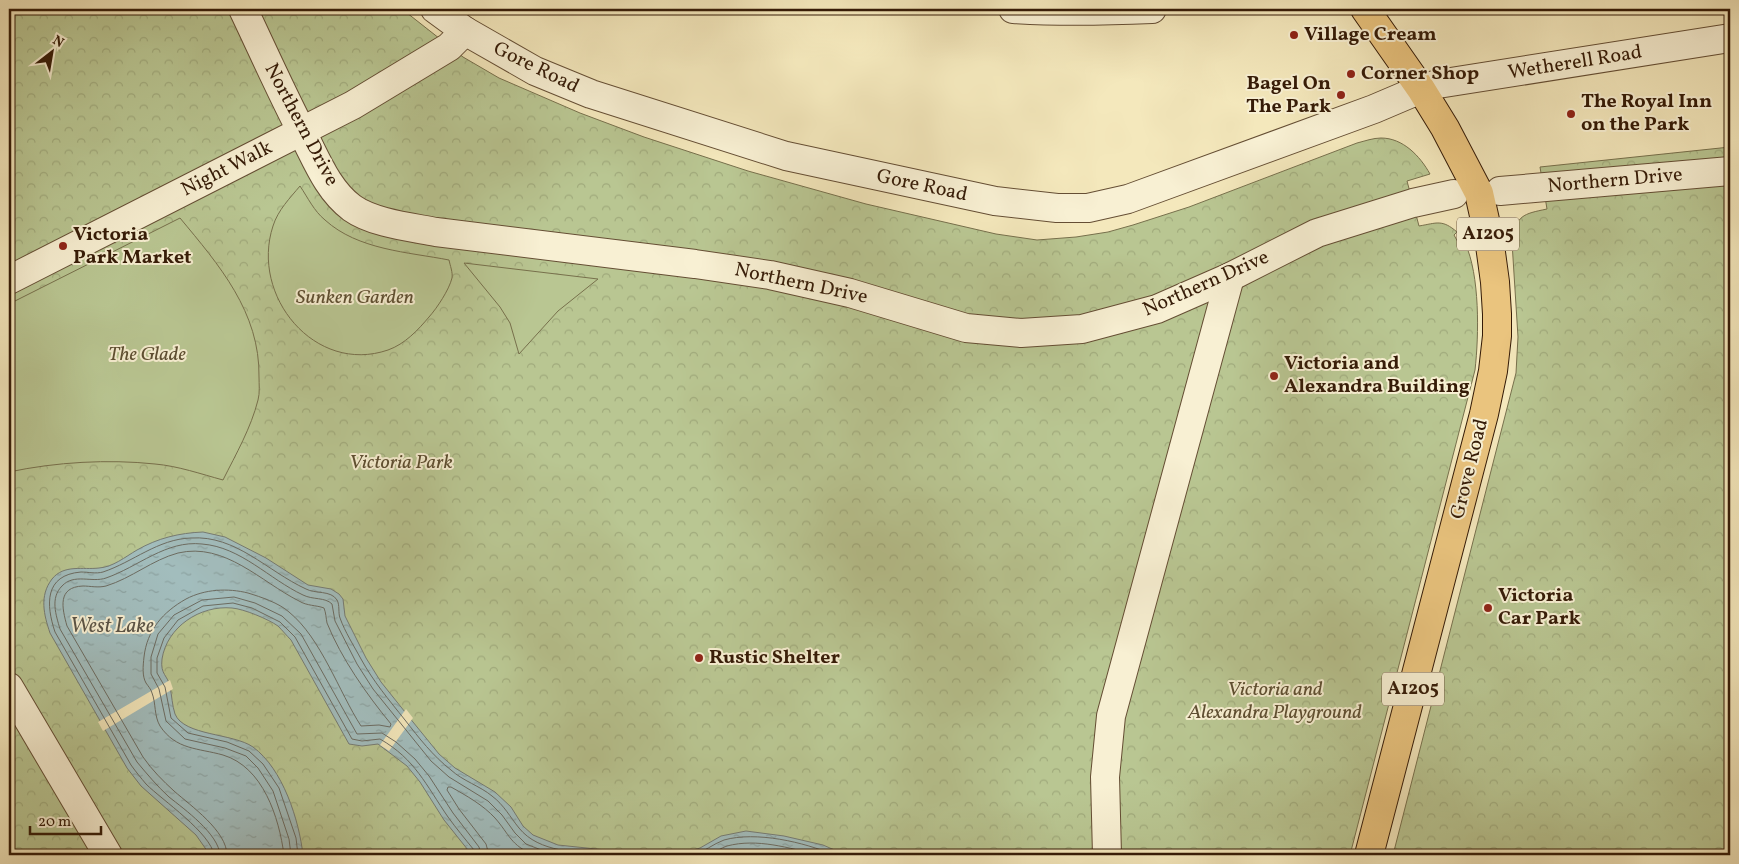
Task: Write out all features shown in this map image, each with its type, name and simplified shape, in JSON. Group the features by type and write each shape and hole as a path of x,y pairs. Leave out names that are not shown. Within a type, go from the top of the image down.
{"main road":[{"name":"A1205","path":"1366,9 1421,88"},
{"name":"Grove Road","path":"1369,855 1484,414 1497,336 1495,282 1489,238 1479,193 1445,128 1421,88"}],"street":[{"name":"Northern Drive","path":"243,9 333,190 352,208 364,215 436,232 770,275 850,293 966,328 1021,333 1082,329 1157,309 1230,277 1317,233 1414,203 1454,194"},
{"name":"Gore Road","path":"435,9 465,31 536,71 592,94 786,156 995,201 1056,208 1088,208 1128,199 1374,109 1421,88"},
{"path":"1013,9 1087,12 1152,9"},
{"name":"Night Walk","path":"9,280 353,105 449,47 465,31"},
{"name":"Wetherell Road","path":"1421,88 1730,38"},
{"name":"Northern Drive","path":"1500,191 1730,171"},
{"path":"1107,855 1105,776 1111,716 1230,277"},
{"path":"9,687 108,855"}],"green space":[{"name":"Victoria Park","path":"9,9 402,9 463,57 499,78 580,113 644,137 748,171 866,204 996,234 1037,240 1108,232 1133,225 1189,207 1357,143 1378,138 1397,141 1404,145 1416,155 1430,174 1407,181 1419,226 1435,223 1447,225 1457,232 1454,235 1459,244 1465,243 1470,256 1476,288 1478,323 1475,370 1350,855 9,855"},
{"path":"1730,147 1730,855 1393,855 1516,373 1518,337 1512,242 1516,226 1522,217 1532,212 1547,209 1540,167"},
{"name":"Sunken Garden","path":"300,186 321,216 338,230 353,238 400,252 449,260 452,278 446,293 425,322 400,344 388,350 361,355 336,351 313,340 294,324 280,303 271,278 268,252 275,220"},
{"name":"The Glade","path":"180,218 209,254 234,291 253,331 257,353 258,400 247,431 223,480 172,466 137,462 63,464 9,472 9,304"},
{"name":"Sunken Garden","path":"464,263 598,279 558,311 519,354 510,323 500,307"}],"water":[{"name":"West Lake","path":"203,532 225,537 266,558 308,585 331,589 339,594 343,599 345,616 366,658 381,682 413,722 439,754 455,768 495,792 511,807 523,826 533,835 558,845 625,852 683,853 700,848 721,836 746,831 784,836 823,845 846,855 472,855 444,820 420,782 407,766 378,744 362,746 349,744 291,640 280,628 274,623 243,610 220,608 197,614 187,620 178,628 165,647 162,659 163,672 169,683 175,714 180,721 188,726 244,742 264,757 273,768 288,796 298,826 303,855 210,855 196,835 141,786 127,768 50,633 44,606 45,592 48,585 62,571 104,567 114,564 161,539"}],"pier":[{"path":"170,680 173,689 103,731 98,722"},
{"path":"406,709 413,718 389,751 380,745"}],"place":[{"name":"Village Cream","path":"1294,35"},
{"name":"Corner Shop","path":"1351,74"},
{"name":"Bagel On The Park","path":"1341,95"},
{"name":"The Royal Inn on the Park","path":"1571,114"},
{"name":"Victoria Park Market","path":"63,246"},
{"name":"Victoria and Alexandra Building","path":"1274,376"},
{"name":"Victoria Car Park","path":"1488,608"},
{"name":"Rustic Shelter","path":"699,658"}],"park label":[{"name":"Victoria and Alexandra Playground","path":"1275,702"}]}
